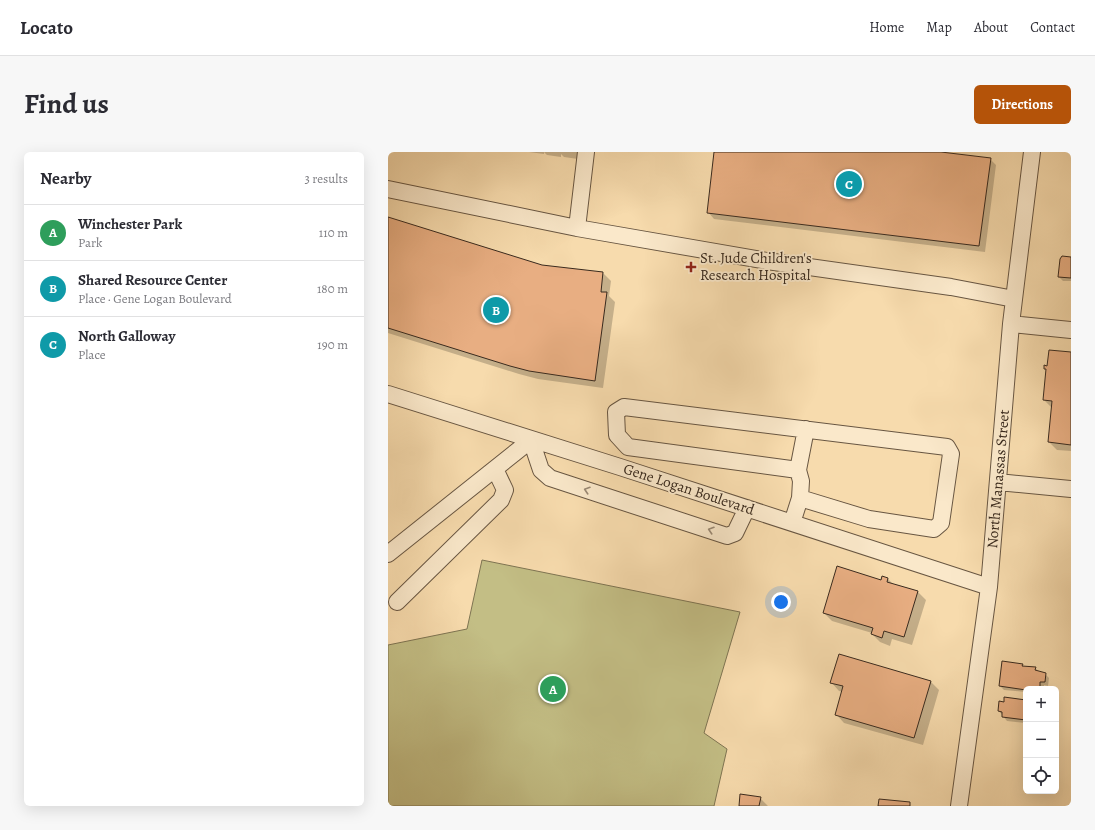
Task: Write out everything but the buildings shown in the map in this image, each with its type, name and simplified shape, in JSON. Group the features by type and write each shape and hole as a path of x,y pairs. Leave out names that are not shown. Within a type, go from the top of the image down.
{"street":[{"path":"577,228 586,152"},
{"name":"North Manassas Street","path":"959,806 989,587 1011,324 1032,152"},
{"path":"388,189 577,228 767,262 951,287 1014,299"},
{"path":"1011,324 1071,330"},
{"name":"Gene Logan Boulevard","path":"388,394 747,508 989,587"},
{"path":"798,470 628,447 617,436 616,412 624,406 947,448 951,454 941,523 934,529 869,519 800,498"},
{"path":"792,523 800,498 801,481 798,470 806,429"},
{"path":"388,554 531,440 541,470 550,478 727,536 735,533 747,508"},
{"path":"397,602 502,500 505,490 495,469"},
{"path":"998,482 1071,489"}],"shaded area":[{"path":"482,560 740,612 704,733 727,749 714,806 388,806 388,645 467,629"}],"place":[{"name":"North Galloway","path":"849,184"},
{"name":"St. Jude Children's Research Hospital","path":"691,267"},
{"name":"Shared Resource Center","path":"496,310"},
{"name":"Winchester Park","path":"553,689"}]}
